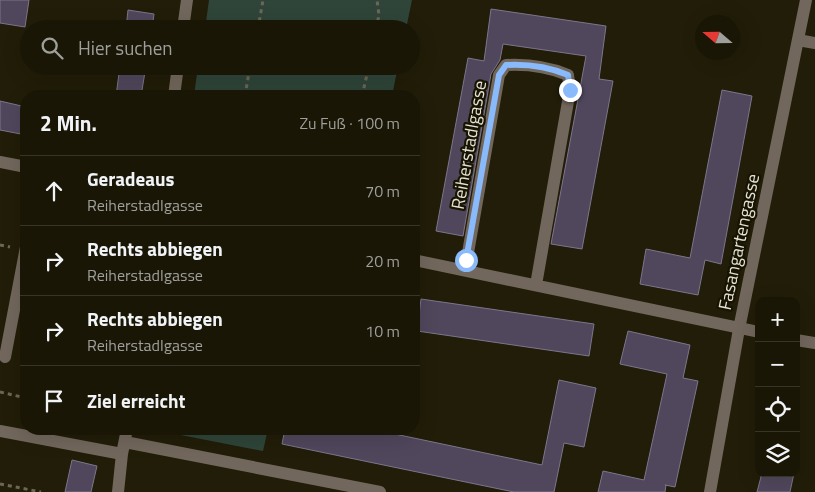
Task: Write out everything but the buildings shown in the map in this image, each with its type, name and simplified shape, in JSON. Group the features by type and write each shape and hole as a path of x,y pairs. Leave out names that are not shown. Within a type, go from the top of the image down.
{"street":[{"path":"184,20 187,0"},
{"name":"Fasangartengasse","path":"710,492 739,329 806,0"},
{"path":"798,40 815,43"},
{"name":"Reiherstadlgasse","path":"465,270 499,75 506,65 518,64 556,70 568,75 570,90 536,285"},
{"path":"175,90 177,75"},
{"path":"0,162 20,166"},
{"path":"420,261 755,331"},
{"path":"5,356 20,278"},
{"path":"800,341 815,343"},
{"path":"0,431 20,433"},
{"path":"45,435 125,442 380,492"},
{"path":"118,492 125,442"}],"path":[{"path":"260,20 263,0"},
{"path":"377,0 378,20"},
{"path":"246,90 248,75"},
{"path":"363,90 367,75"},
{"path":"0,392 20,396"},
{"path":"0,484 41,492"}],"green space":[{"path":"209,0 412,0 408,20 206,20"},
{"path":"197,75 396,75 393,90 195,90"},
{"path":"181,435 267,435 263,451"}],"route":[{"path":"466,260 499,75 506,65 518,64 556,70 568,75 570,90"}]}
